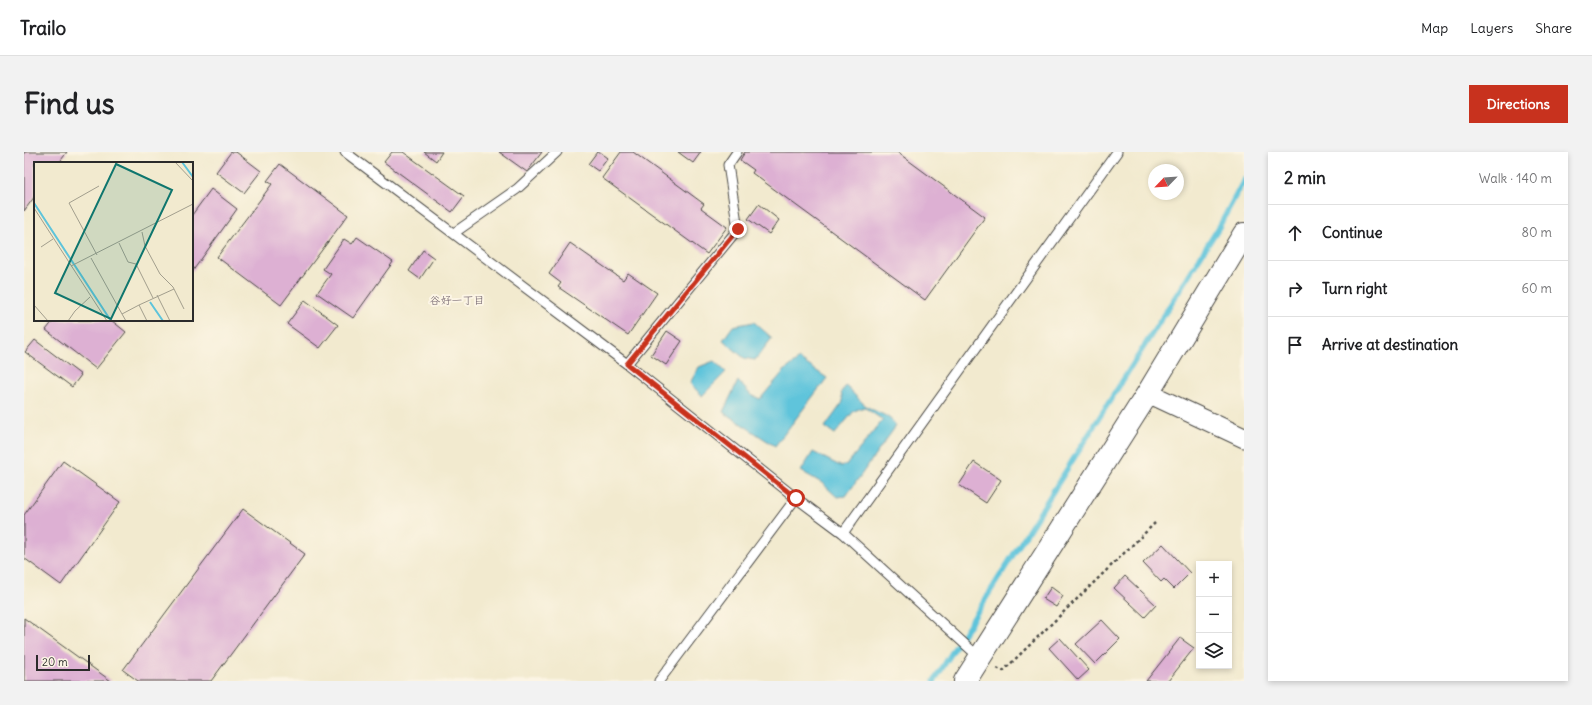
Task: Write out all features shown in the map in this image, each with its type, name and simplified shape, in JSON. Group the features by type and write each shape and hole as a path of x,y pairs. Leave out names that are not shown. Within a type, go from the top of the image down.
{"street":[{"path":"966,681 1148,393 1244,234"},
{"path":"1148,393 1244,438"}],"lane":[{"path":"345,152 627,364 796,498 843,533 980,658"},
{"path":"454,233 517,189 557,152"},
{"path":"627,364 738,229 728,164 737,152"},
{"path":"843,533 1117,152"},
{"path":"659,681 796,498"}],"path":[{"path":"980,658 1003,671 1155,522"}],"water":[{"path":"754,322 772,338 755,360 744,358 723,340 733,326"},
{"path":"799,359 827,378 775,446 723,412 738,381 751,395 760,399 784,371"},
{"path":"714,361 726,372 702,396 690,383 699,367"},
{"path":"846,386 865,405 886,416 896,426 846,496 837,497 822,483 801,471 813,452 842,467 848,463 883,420 864,407 854,411 835,434 825,427 843,402 841,392"}],"building":[{"path":"24,152 67,152 60,162 34,162 34,197 24,211"},
{"path":"231,152 236,152 261,171 244,193 216,172"},
{"path":"392,152 403,152 464,196 452,212 384,162"},
{"path":"424,152 442,152 436,161"},
{"path":"499,152 542,152 527,172"},
{"path":"597,152 600,152 608,158 598,171 588,164"},
{"path":"621,152 633,152 704,204 701,208 727,227 707,254 602,178"},
{"path":"678,152 701,152 693,163"},
{"path":"745,152 897,152 985,217 925,300 752,173 754,170 740,160"},
{"path":"280,164 348,215 281,305 217,257 272,184 267,181"},
{"path":"211,189 237,209 193,271 193,214"},
{"path":"759,204 779,220 769,234 748,219"},
{"path":"357,237 393,262 353,318 317,293 331,274 323,269 344,239 352,244"},
{"path":"570,243 623,280 628,273 657,293 628,335 558,287 561,283 549,274"},
{"path":"423,250 434,258 420,279 409,271"},
{"path":"305,300 338,325 320,348 287,324"},
{"path":"53,321 112,321 126,332 96,369 46,330"},
{"path":"667,331 682,341 666,365 651,355"},
{"path":"35,340 81,375 72,387 25,352"},
{"path":"63,461 120,502 61,585 24,558 24,515"},
{"path":"974,462 1001,480 986,503 959,485"},
{"path":"243,509 305,554 211,681 138,681 123,670"},
{"path":"1163,544 1190,573 1174,589 1164,579 1161,582 1143,563"},
{"path":"1125,576 1156,605 1145,617 1114,588"},
{"path":"1051,587 1063,596 1056,607 1043,599"},
{"path":"24,618 111,681 24,681"},
{"path":"1102,620 1120,639 1095,664 1076,644"},
{"path":"1060,638 1089,670 1078,680 1049,648"},
{"path":"1180,638 1194,648 1168,681 1146,681"}],"waterway":[{"path":"934,681 1219,227 1244,180"}],"district":[{"name":"谷好一丁目","path":"457,300"}],"route":[{"path":"738,229 627,364 796,498"}]}
